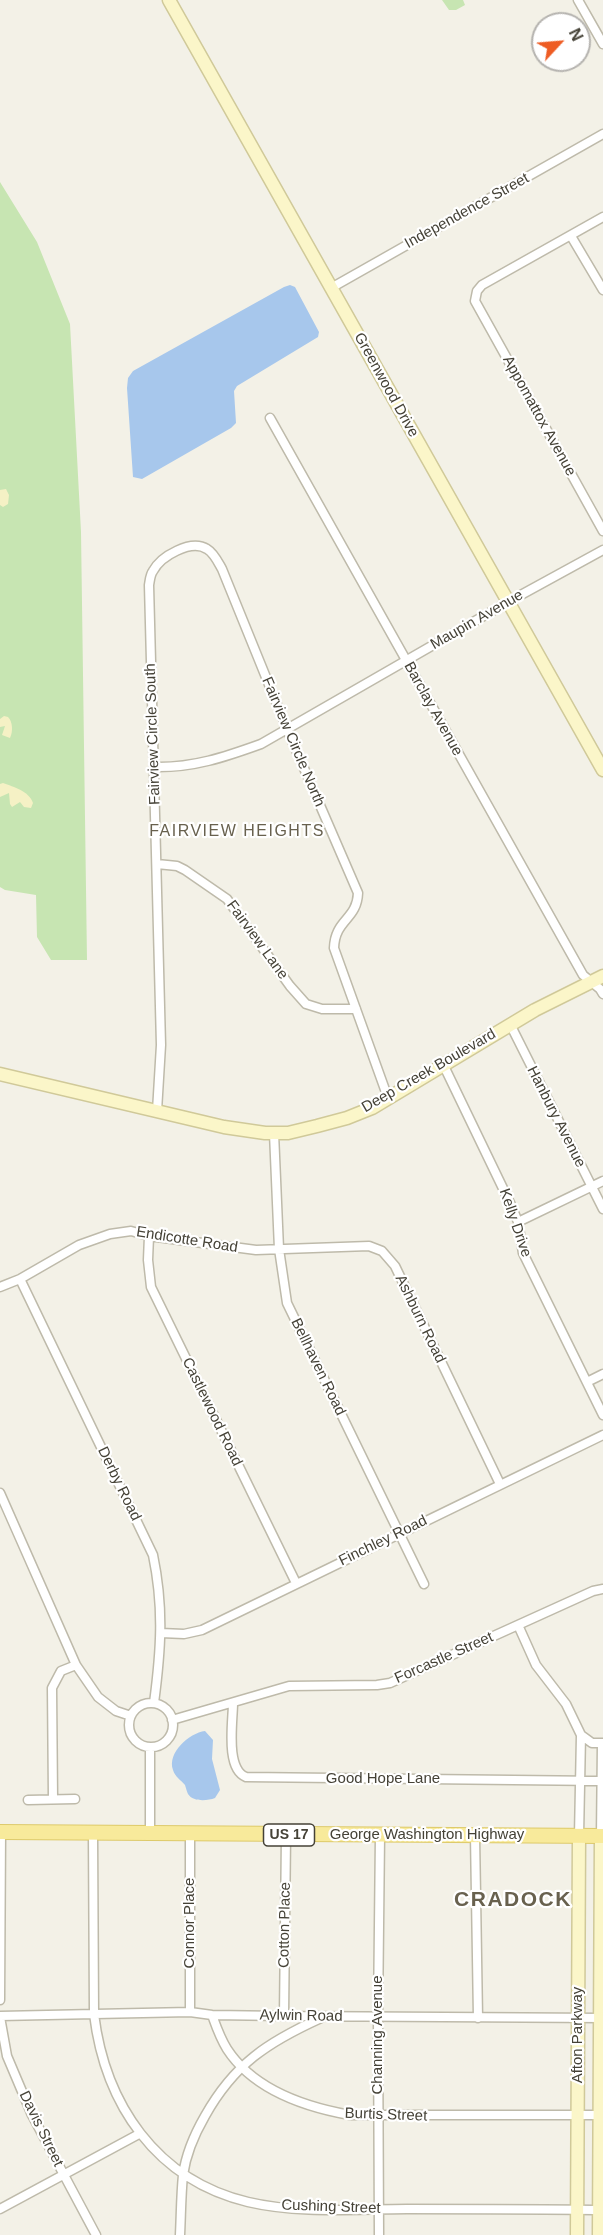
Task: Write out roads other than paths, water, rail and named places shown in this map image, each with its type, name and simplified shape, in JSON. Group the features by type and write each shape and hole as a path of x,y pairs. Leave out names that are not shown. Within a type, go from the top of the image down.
{"main road":[{"name":"George Washington Highway","path":"1,1832 602,1836"}],"street":[{"name":"Greenwood Drive","path":"169,0 603,770"},
{"path":"578,0 603,44"},
{"name":"Independence Street","path":"331,288 603,134"},
{"path":"603,217 571,236 603,290"},
{"name":"Appomattox Avenue","path":"571,236 482,285 477,291 475,301 603,531"},
{"name":"Barclay Avenue","path":"270,418 583,975 603,994"},
{"name":"Fairview Circle North","path":"178,550 199,546 208,549 216,557 286,729 358,893 356,906 338,928 334,938 337,959 388,1098"},
{"name":"Fairview Circle South","path":"156,1111 161,1046 149,585 154,568 178,550"},
{"name":"Maupin Avenue","path":"154,767 177,768 219,759 261,744 603,550"},
{"name":"Fairview Lane","path":"157,864 177,866 186,870 227,899 290,986 306,1004 322,1009 356,1009"},
{"name":"Deep Creek Boulevard","path":"0,1074 224,1127 288,1133 347,1118 372,1108 510,1024 603,976"},
{"name":"Hanbury Avenue","path":"510,1024 603,1209"},
{"name":"Kelly Drive","path":"443,1064 511,1205 518,1222 523,1253 603,1415"},
{"name":"Bellhaven Road","path":"274,1133 279,1248 287,1303 424,1584"},
{"path":"518,1222 603,1181"},
{"name":"Endicotte Road","path":"0,1287 20,1279 79,1245 110,1233 131,1231 149,1236 241,1249 279,1248"},
{"name":"Castlewood Road","path":"149,1236 148,1260 152,1287 296,1583"},
{"name":"Ashburn Road","path":"279,1248 369,1246 382,1251 394,1266 500,1484"},
{"name":"Derby Road","path":"20,1279 153,1555 159,1583 162,1622 154,1703"},
{"path":"586,1382 603,1374"},
{"name":"Finchley Road","path":"161,1633 184,1634 202,1630 603,1435"},
{"path":"0,1493 76,1665 98,1697 116,1711 131,1716"},
{"name":"Forcastle Street","path":"172,1720 289,1686 390,1683 593,1591 603,1589"},
{"path":"518,1625 536,1665 566,1704 581,1736 579,1836"},
{"path":"53,1799 52,1688 61,1671 76,1665"},
{"name":"Good Hope Lane","path":"233,1702 233,1762 237,1772 246,1777 602,1781"},
{"path":"154,1703 166,1709 173,1727 163,1744 150,1747 137,1742 132,1736 131,1716 141,1706 154,1703"},
{"path":"581,1736 592,1743 602,1743 602,1836"},
{"path":"150,1747 150,1833"},
{"path":"28,1800 75,1800"},
{"path":"0,2000 1,1832"},
{"name":"Cushing Street","path":"93,1833 94,2014 97,2038 121,2106 139,2134 183,2175 208,2188 248,2202 310,2209 601,2210"},
{"name":"Connor Place","path":"190,1833 190,2012"},
{"name":"Cotton Place","path":"284,2016 286,1835"},
{"name":"Channing Avenue","path":"379,2235 380,1835"},
{"path":"476,1835 478,2018"},
{"name":"Afton Parkway","path":"578,2235 579,1836"},
{"name":"Afton Parkway","path":"599,2235 601,2210 602,1836"},
{"name":"Aylwin Road","path":"0,2017 190,2012 212,2015 601,2018"},
{"name":"Burtis Street","path":"212,2015 227,2049 241,2065 292,2100 333,2112 378,2116 601,2115"},
{"path":"180,2235 183,2175 192,2139 216,2095 241,2065 291,2032 324,2016"},
{"name":"Davis Street","path":"0,2017 7,2056 32,2115 96,2235"},
{"path":"0,2209 139,2134"}],"water":[{"path":"290,285 295,287 319,332 318,337 237,386 234,391 236,423 231,428 142,479 133,477 127,388 128,378 133,371"},
{"path":"205,1731 213,1740 212,1759 220,1790 215,1798 200,1800 190,1797 185,1785 174,1772 172,1764 176,1751 186,1740"}],"district":[{"name":"FAIRVIEW HEIGHTS","path":"237,832"},
{"name":"CRADOCK","path":"513,1900"}]}
